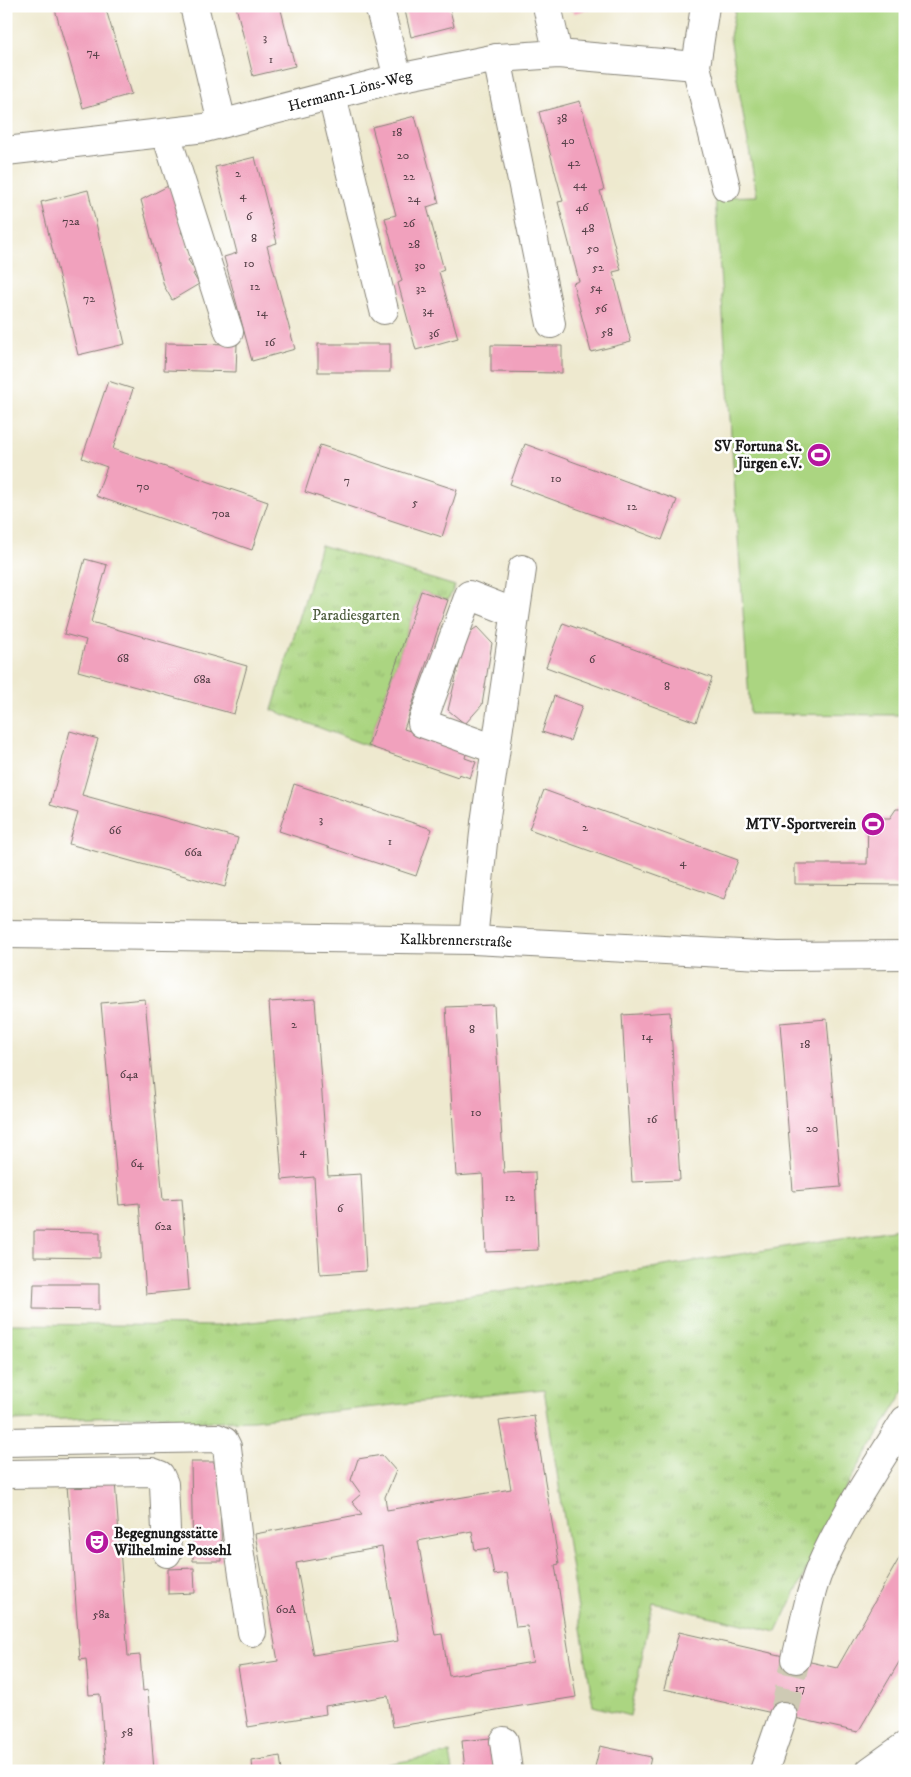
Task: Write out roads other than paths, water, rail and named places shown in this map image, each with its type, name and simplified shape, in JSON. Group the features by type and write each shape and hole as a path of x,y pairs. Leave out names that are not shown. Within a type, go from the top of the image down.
{"street":[{"path":"194,6 222,123"},
{"path":"379,6 398,78"},
{"path":"547,6 558,54"},
{"path":"705,6 696,66 726,187"},
{"name":"Hermann-Löns-Weg","path":"6,151 166,134 222,123 398,78 497,58 558,54 696,66"},
{"path":"497,58 551,324"},
{"path":"332,96 384,310"},
{"path":"166,134 229,332"},
{"path":"473,940 495,749 522,570"},
{"path":"495,749 422,723 469,595 516,612"},
{"name":"Kalkbrennerstraße","path":"6,934 473,940 778,956 905,955"},
{"path":"796,1659 813,1586 823,1560 840,1527 905,1420"},
{"path":"6,1442 217,1438 224,1441 227,1447 238,1542 252,1632"},
{"path":"6,1474 152,1472 160,1476 164,1484 167,1553"},
{"path":"764,1771 784,1716"},
{"path":"504,1741 508,1771"},
{"path":"870,1771 905,1746"}],"tunnel":[{"path":"783,1716 796,1659"}],"place":[{"name":"SV Fortuna St. Jürgen e.V.","path":"819,455"},
{"name":"MTV-Sportverein","path":"873,824"},
{"name":"Begegnungsstätte Wilhelmine Possehl","path":"97,1542"}],"park label":[{"name":"Paradiesgarten","path":"356,615"}]}
